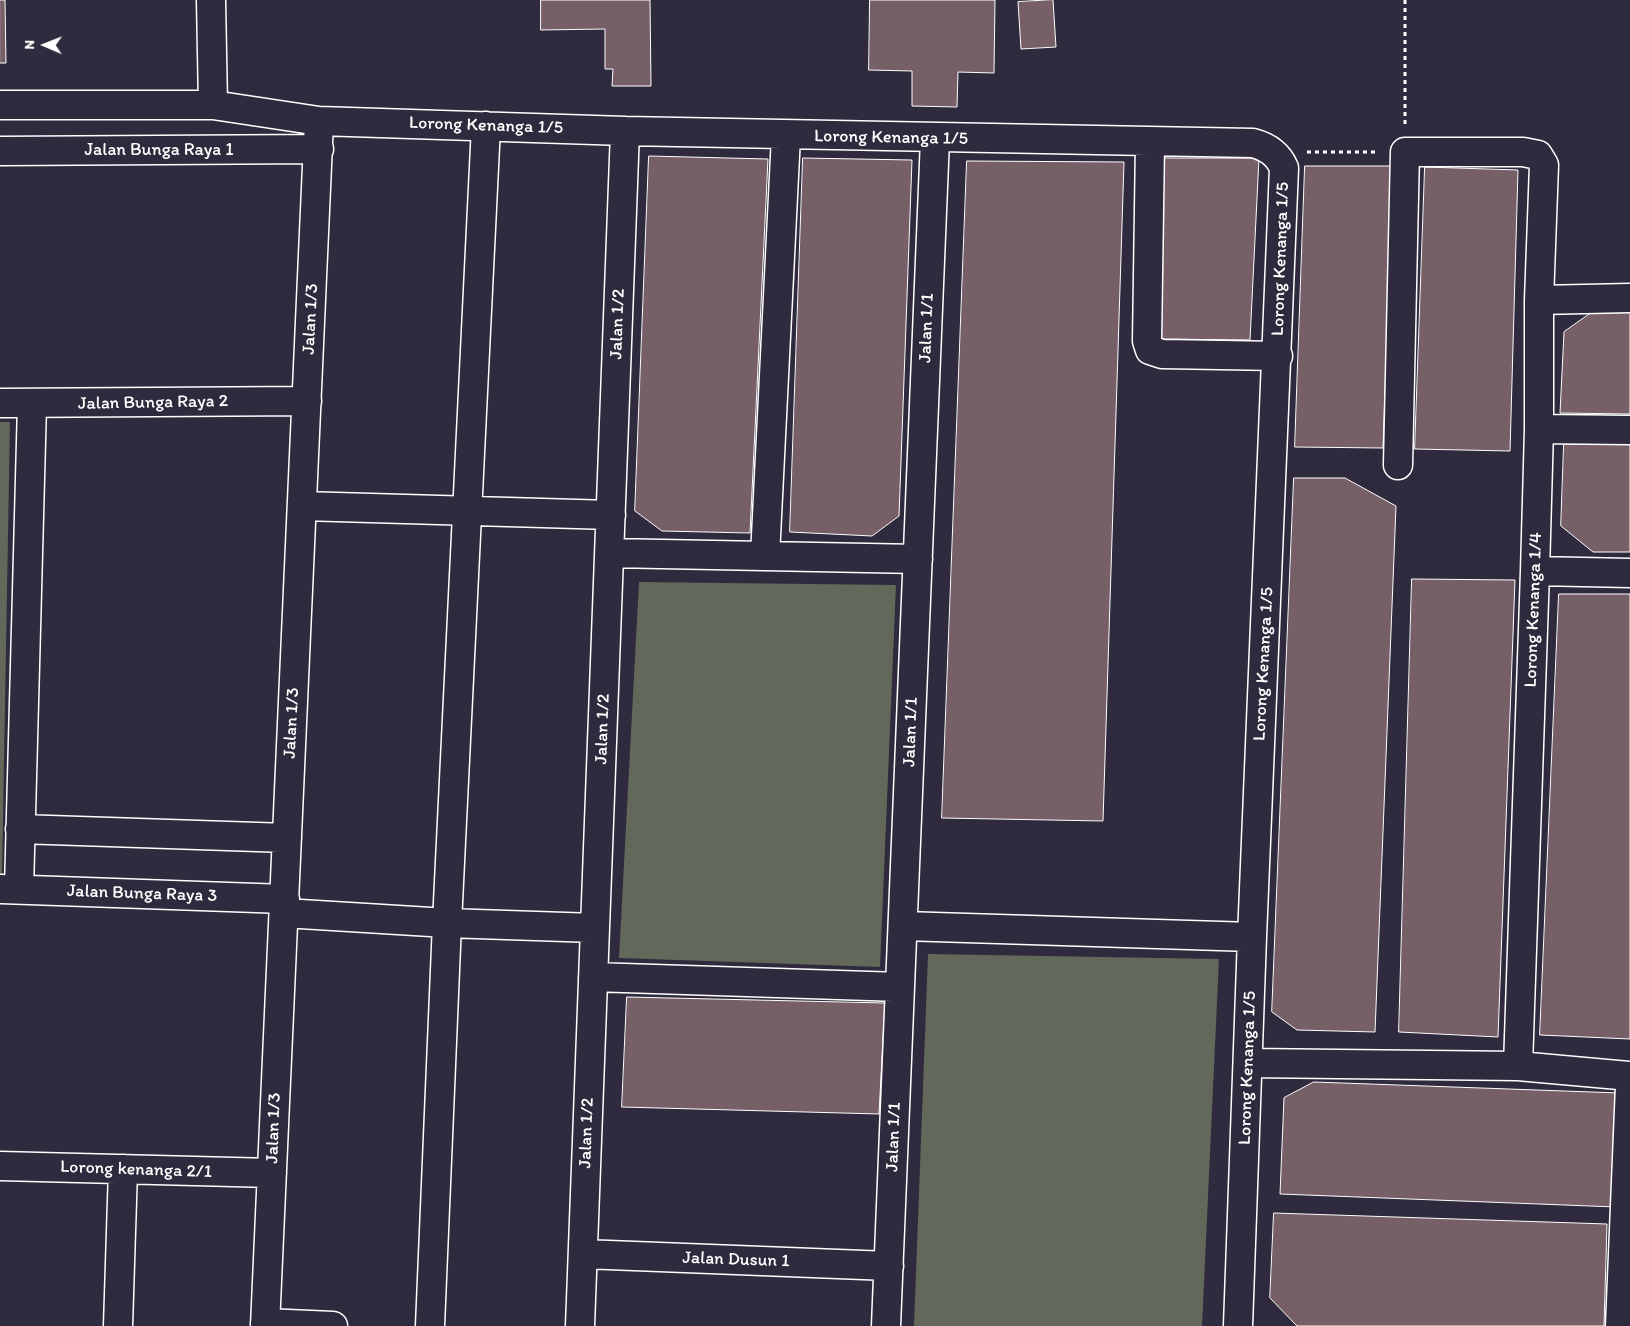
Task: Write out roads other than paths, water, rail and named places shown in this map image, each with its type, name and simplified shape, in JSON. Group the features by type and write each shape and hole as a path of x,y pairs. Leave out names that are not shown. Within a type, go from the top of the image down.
{"street":[{"path":"211,0 213,105"},
{"name":"Lorong Kenanga 1/5","path":"0,105 213,105 318,121 786,136 1150,143 1254,143 1267,147 1281,160 1284,168 1278,356 1252,937 1238,1326"},
{"name":"Jalan 1/3","path":"265,1324 318,121"},
{"path":"430,1326 447,923 486,126"},
{"name":"Jalan 1/2","path":"580,1326 626,131"},
{"path":"765,556 786,136"},
{"name":"Jalan 1/1","path":"886,1326 935,139"},
{"path":"1150,143 1146,341 1150,350 1162,354 1278,356"},
{"name":"Jalan Bunga Raya 1","path":"0,151 318,149"},
{"name":"Lorong Kenanga 1/4","path":"1398,465 1405,152 1523,152 1538,155 1544,165 1539,300 1539,429 1518,1066"},
{"path":"1539,300 1630,298"},
{"name":"Jalan Bunga Raya 2","path":"0,403 307,402"},
{"path":"9,889 20,829 32,404"},
{"path":"1539,429 1630,430"},
{"path":"302,506 611,515"},
{"path":"610,553 918,559"},
{"path":"1535,571 1630,573"},
{"path":"20,829 287,838"},
{"name":"Jalan Bunga Raya 3","path":"9,889 284,906 447,923 595,928"},
{"path":"903,926 1252,937"},
{"path":"593,977 900,986"},
{"path":"1248,1063 1518,1066 1630,1076"},
{"path":"1620,1326 1628,1211 1630,1086"},
{"name":"Lorong kenanga 2/1","path":"0,1166 272,1174"},
{"path":"118,1326 123,1169"},
{"name":"Jalan Dusun 1","path":"583,1254 889,1266"},
{"path":"265,1324 333,1326"}]}
